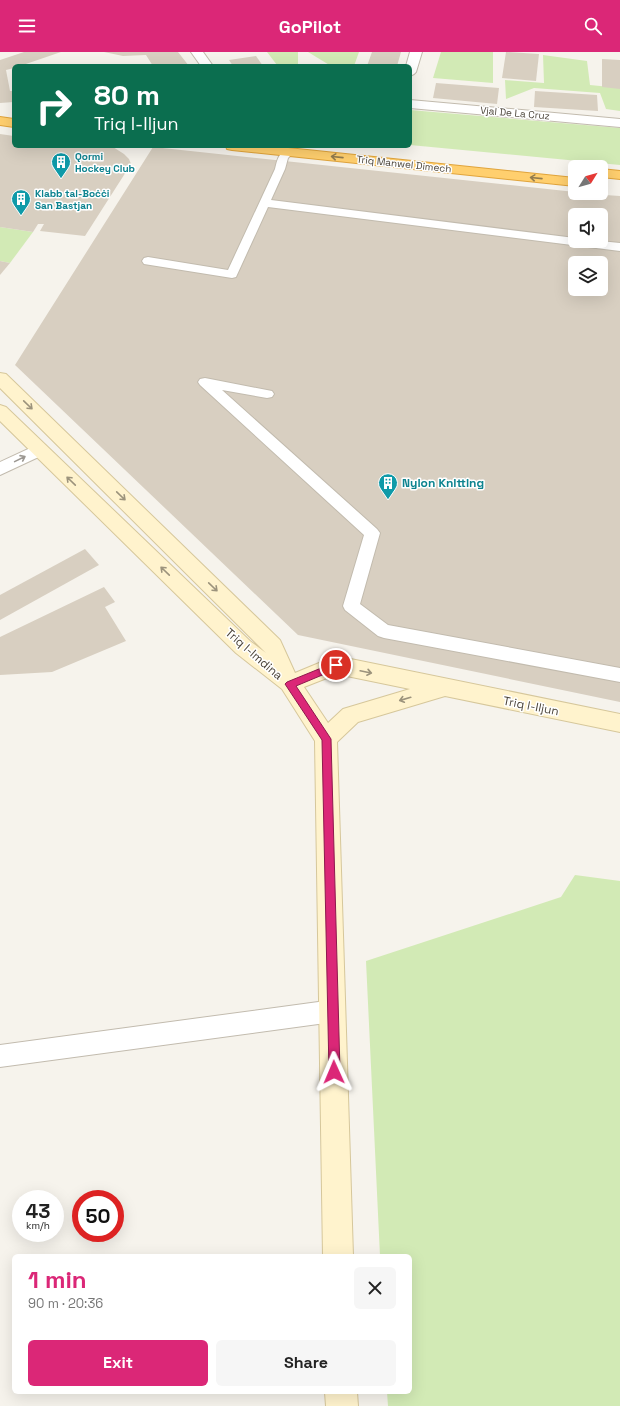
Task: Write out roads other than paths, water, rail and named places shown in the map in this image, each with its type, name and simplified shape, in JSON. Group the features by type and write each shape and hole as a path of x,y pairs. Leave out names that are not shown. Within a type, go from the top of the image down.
{"highway":[{"path":"0,111 12,112"},
{"path":"0,122 12,123"},
{"name":"Triq Manwel Dimech","path":"251,148 568,181"},
{"name":"Triq Manwel Dimech","path":"370,148 568,169"},
{"path":"608,174 620,175"},
{"path":"608,186 620,187"}],"main road":[{"name":"Triq l-Imdina","path":"0,378 273,646 290,684"},
{"name":"Triq l-Imdina","path":"0,411 243,647 290,684"},
{"name":"Triq l-Iljun","path":"290,684 336,665 620,723"},
{"path":"290,684 326,739 338,1254"},
{"name":"Triq l-Iljun","path":"326,739 351,715 443,688"},
{"path":"341,1394 342,1406"}],"street":[{"path":"197,52 206,64"},
{"path":"412,65 416,52"},
{"name":"Vjal De La Cruz","path":"412,104 620,123"},
{"path":"0,469 39,450"}],"lane":[{"path":"148,262 232,274 284,158 289,152"},
{"path":"264,203 620,247"},
{"path":"267,394 205,382 372,534 351,606 384,631 620,675"},
{"path":"0,1056 333,1011"}],"place":[{"name":"Qormi Hockey Club","path":"61,179"},
{"name":"Klabb tal-Boċċi San Bastjan","path":"21,216"},
{"name":"Nylon Knitting","path":"388,500"}]}
